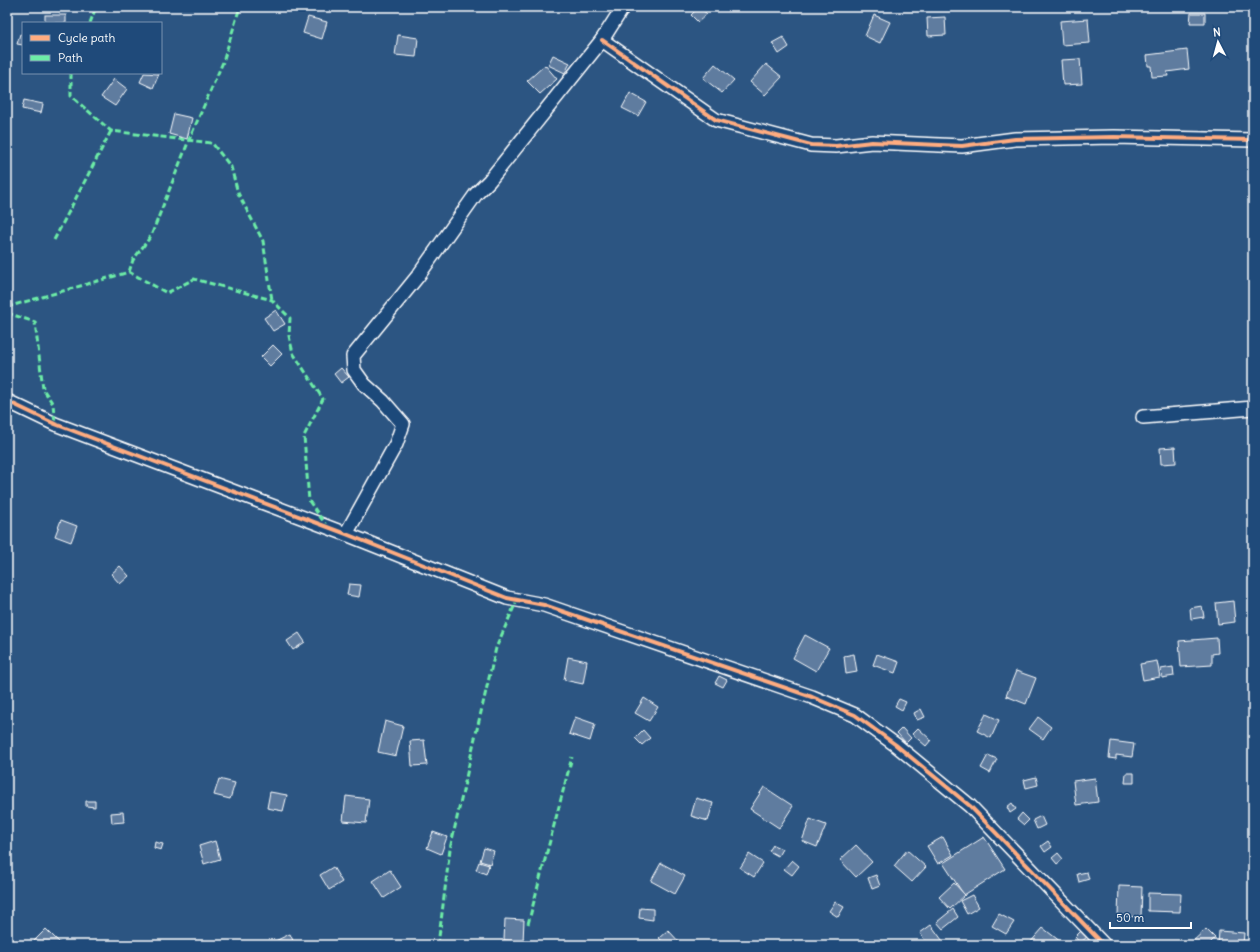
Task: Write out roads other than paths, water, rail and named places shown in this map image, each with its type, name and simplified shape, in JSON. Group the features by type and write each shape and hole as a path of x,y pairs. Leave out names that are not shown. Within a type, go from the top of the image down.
{"street":[{"path":"346,534 396,444 403,424 383,401 364,384 354,370 353,356 418,276 476,194 490,181 602,40 623,7"},
{"path":"602,40 716,120 811,145 836,146 872,142 962,146 1015,139 1114,137 1253,140"},
{"path":"7,401 56,424 346,534 507,598 544,605 805,695 855,715 896,745 970,806 1104,945"},
{"path":"1143,417 1253,408"}]}
